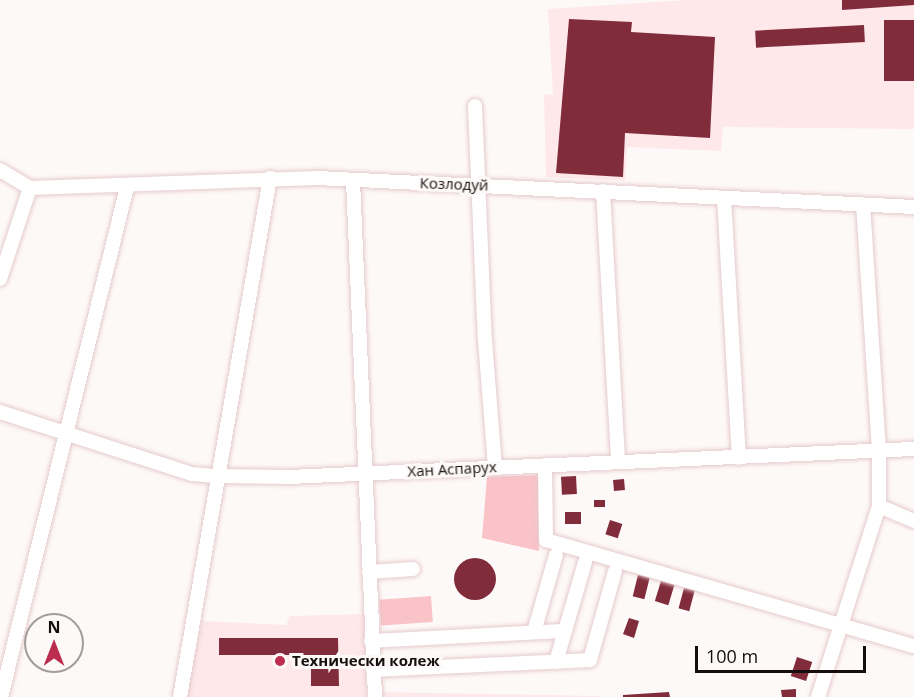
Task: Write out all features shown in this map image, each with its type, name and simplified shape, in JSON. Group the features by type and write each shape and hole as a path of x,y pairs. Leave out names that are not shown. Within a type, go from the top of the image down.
{"street":[{"path":"475,106 476,185 495,467"},
{"path":"0,170 30,188 0,279"},
{"path":"180,697 270,178"},
{"name":"Козлодуй","path":"30,188 127,187 270,178 476,185 914,207"},
{"path":"353,180 375,697"},
{"path":"1,697 127,187"},
{"path":"603,191 618,462"},
{"path":"724,198 739,458"},
{"path":"818,697 879,506 879,451 863,205"},
{"name":"Хан Аспарух","path":"0,412 64,435 192,474 218,476 289,477 914,449"},
{"path":"545,465 546,540 842,623 914,646"},
{"path":"879,506 914,521"},
{"path":"534,633 556,555"},
{"path":"556,662 585,562"},
{"path":"369,572 413,569"},
{"path":"373,670 590,660 615,571"},
{"path":"371,641 565,631"}],"shaded area":[{"path":"686,0 914,0 914,129 723,127 721,151 627,147 625,181 546,177 544,95 553,94 548,9"},
{"path":"538,475 539,551 482,538 487,477"},
{"path":"431,596 433,622 381,626 379,600"},
{"name":"Технически колеж","path":"365,614 366,697 186,697 202,621 286,625 290,616"},
{"path":"378,692 600,696 600,697 378,697"}],"building":[{"path":"842,0 914,0 914,5 842,10"},
{"path":"569,19 632,22 631,32 715,37 710,138 625,133 623,177 556,173"},
{"path":"884,20 914,20 914,81 884,81"},
{"path":"864,25 865,42 756,48 755,31"},
{"path":"576,476 577,494 562,495 561,477"},
{"path":"624,479 625,490 614,491 613,480"},
{"path":"594,500 605,500 605,507 594,507"},
{"path":"565,512 581,512 581,524 565,524"},
{"path":"610,520 622,524 618,538 605,534"},
{"path":"475,558 490,564 496,579 490,594 475,600 460,594 454,579 460,564"},
{"path":"638,575 650,578 644,599 633,596"},
{"path":"661,581 674,585 668,605 655,601"},
{"path":"684,588 695,591 689,611 679,608"},
{"path":"629,618 639,621 634,638 623,634"},
{"path":"219,638 338,638 339,686 311,686 311,655 219,655"},
{"path":"797,657 812,662 806,681 791,676"},
{"path":"796,689 796,697 782,697 781,690"},
{"path":"669,692 670,697 623,697 623,695"}],"place":[{"name":"Технически колеж","path":"280,661"}]}
